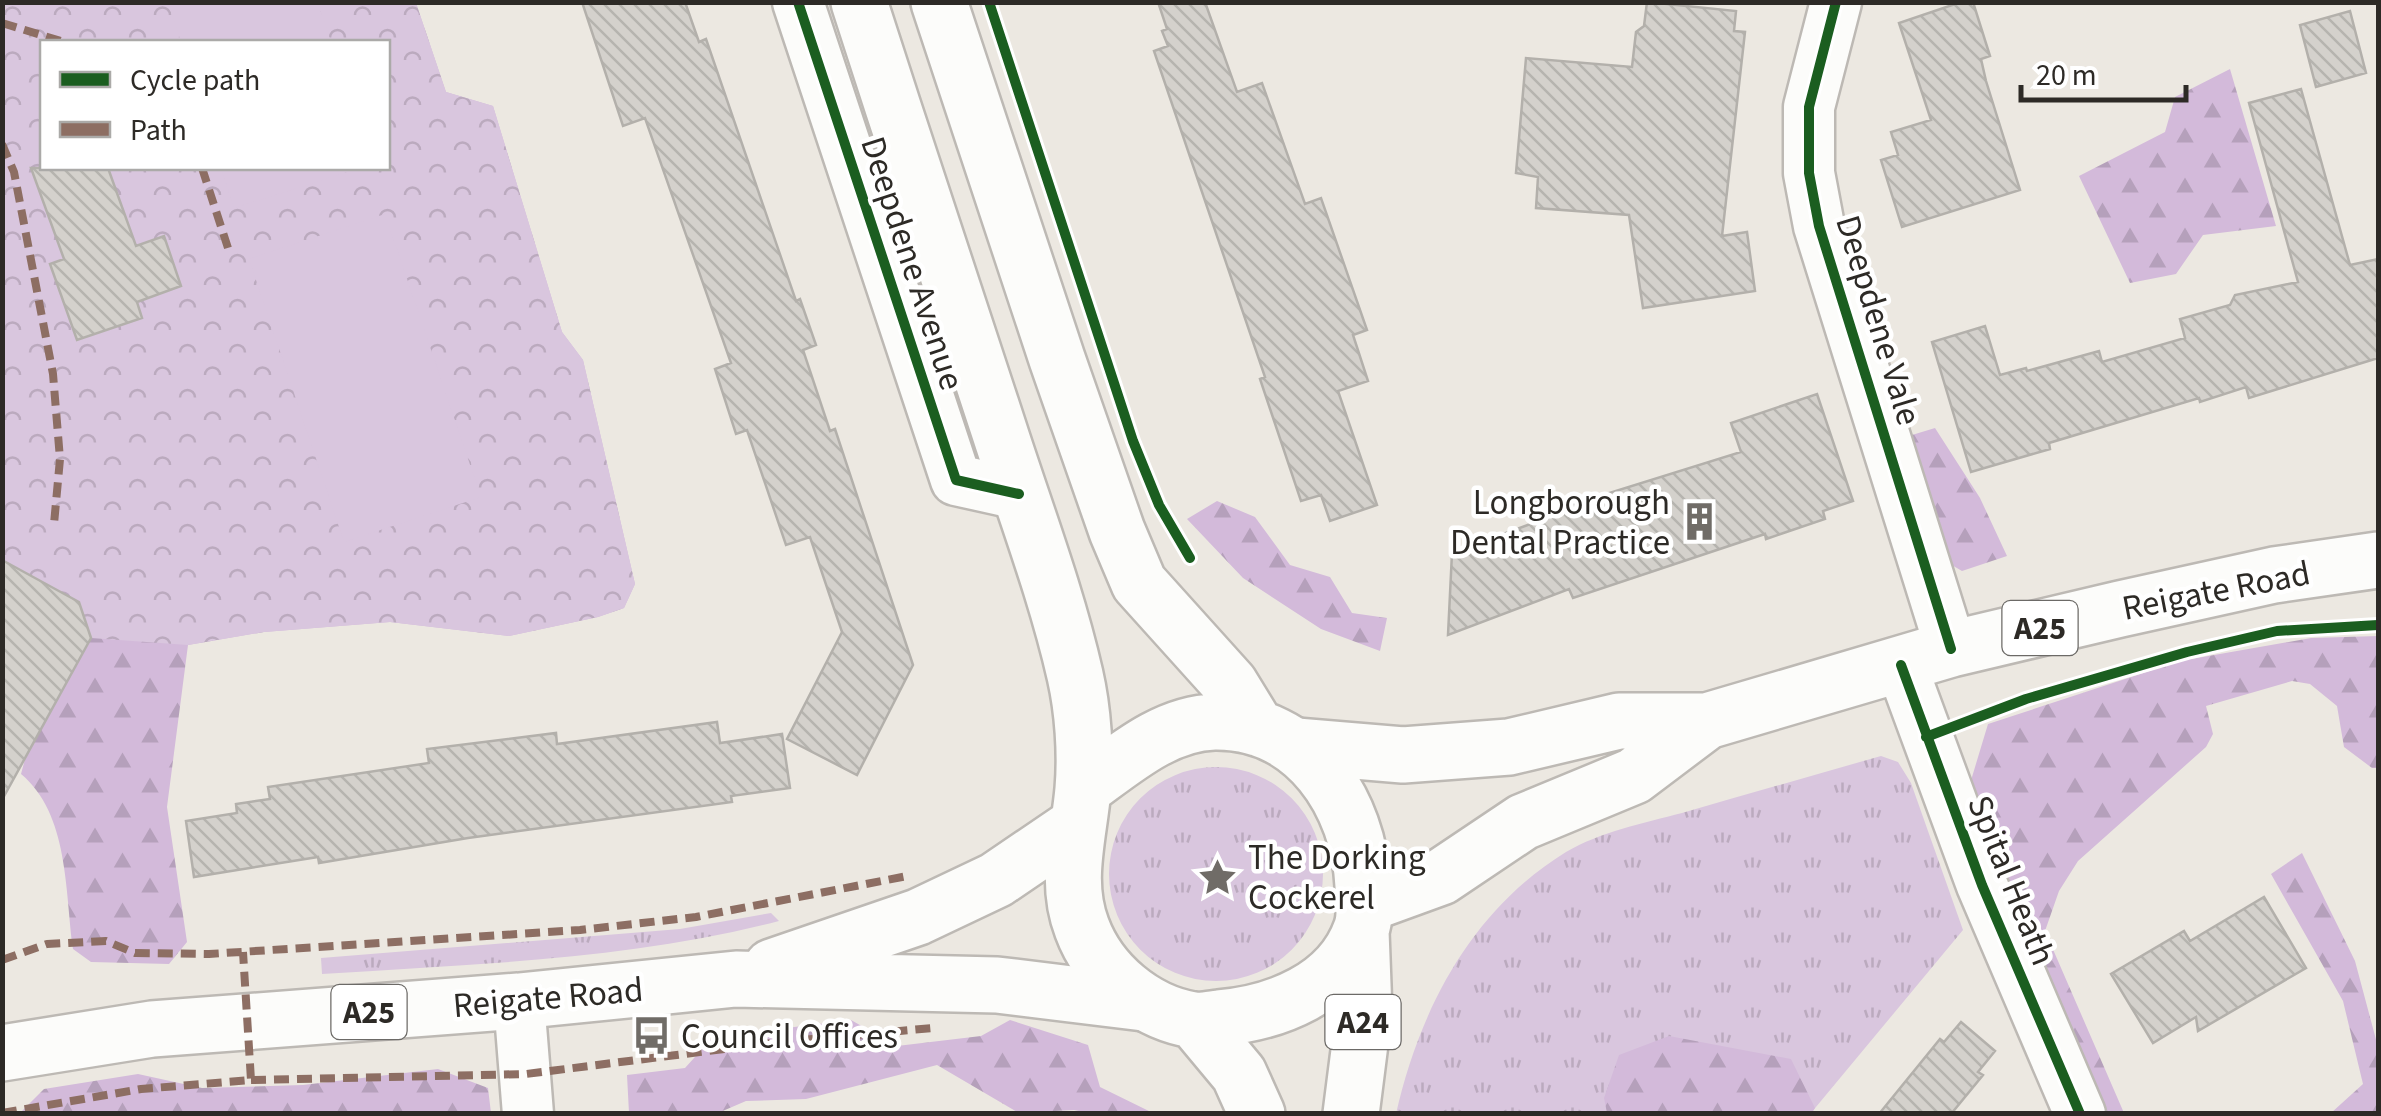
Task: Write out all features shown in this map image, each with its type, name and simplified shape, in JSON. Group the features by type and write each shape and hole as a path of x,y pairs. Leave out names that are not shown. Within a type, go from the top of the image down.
{"main road":[{"name":"Deepdene Avenue","path":"858,2 1020,494 1075,677 1082,736 1080,807"},
{"path":"939,2 1057,358 1117,531 1140,583 1277,737 1330,784 1350,814 1362,862 1362,918 1338,968 1307,994 1255,1015 1169,1012"},
{"name":"Reigate Road","path":"1277,737 1403,754 1508,747 1619,721 1707,721 1926,657 2274,575 2378,560"},
{"name":"Reigate Road","path":"1362,918 1441,878 1523,822 1634,776 1707,721"},
{"path":"1257,1114 1238,1074 1169,1012 1102,966 1082,928 1072,885 1080,807 1133,752 1166,733 1212,722 1277,737"},
{"name":"Reigate Road","path":"736,979 918,917 996,880 1080,807"},
{"name":"A24","path":"1351,1114 1364,1012 1362,918"},
{"name":"Reigate Road","path":"2,1052 152,1029 518,1001 736,979 997,985 1169,1012"}],"street":[{"name":"Deepdene Avenue","path":"798,2 956,480 1020,494"},
{"name":"Deepdene Vale","path":"1836,2 1810,107 1809,173 1926,657"},
{"name":"Spital Heath","path":"1926,657 1982,885 2080,1114"},
{"path":"518,1001 528,1114"}],"green space":[{"path":"3,3 416,3 446,92 493,106 562,332 583,360 635,584 624,608 509,636 390,622 264,632 188,645 91,638 79,602 20,570 3,574"},
{"path":"168,3 318,3 330,40 180,40"},
{"path":"416,3 446,92 493,106 562,332 583,360 635,584 624,608 509,636 390,622 264,632 188,645 167,807 187,942 169,964 91,962 73,949 62,855 48,810 21,774 25,759 91,638 390,170 389,40"},
{"path":"2230,69 2276,226 2203,235 2176,274 2130,283 2079,176 2165,132 2175,97"},
{"path":"222,170 354,170 234,208"},
{"path":"385,214 481,497 344,542 249,259"},
{"path":"1935,428 1980,498 2007,556 1962,571 1950,564 1912,435"},
{"path":"1217,501 1255,517 1290,565 1330,577 1352,613 1387,618 1380,651 1321,629 1243,578 1187,519"},
{"path":"2378,636 2378,768 2372,768 2344,747 2337,706 2310,684 2292,681 2206,706 2213,734 2206,747 2078,861 2059,891 2045,931 2124,1113 2102,1113 1969,787 1988,724 2180,661 2311,638"},
{"path":"1881,756 1898,762 1911,783 1963,930 1811,1113 1396,1114 1419,1036 1455,965 1503,902 1533,876 1566,852 1608,834"},
{"path":"1216,767 1257,775 1292,798 1315,833 1323,874 1315,915 1292,950 1257,973 1216,981 1175,973 1140,950 1117,915 1109,874 1117,833 1140,798 1175,775"},
{"path":"2302,853 2355,961 2378,1047 2378,1113 2331,1113 2363,1084 2343,1001 2271,874"},
{"path":"771,913 779,921 609,952 322,974 321,958 680,929"},
{"path":"851,1020 897,1046 981,1036 1010,1020 1088,1045 1100,1087 1153,1113 1019,1113 937,1065 806,1099 746,1101 718,1113 629,1113 627,1075 685,1068 713,1037"},
{"path":"1669,1036 1791,1059 1815,1108 1811,1114 1607,1113 1604,1098 1619,1055"},
{"path":"438,1069 488,1088 491,1113 20,1113 44,1089 138,1074 202,1088 303,1085"}],"building":[{"path":"582,2 685,2 699,42 706,39 796,301 800,299 816,345 803,350 830,431 835,429 913,665 857,775 787,739 842,632 810,537 786,545 747,430 736,434 715,369 731,363 645,118 623,126"},
{"path":"1158,2 1205,2 1237,92 1262,83 1305,204 1321,198 1367,330 1353,335 1368,381 1338,391 1377,505 1330,521 1321,495 1301,501 1260,379 1265,377 1154,51 1168,46"},
{"path":"1647,2 1736,11 1734,31 1745,32 1722,236 1747,232 1755,291 1643,308 1629,215 1536,208 1538,177 1516,173 1526,58 1632,67 1636,32 1644,26"},
{"path":"1961,2 1973,2 1990,56 1981,59 2020,190 1902,227 1881,160 1898,155 1891,132 1931,120 1899,23"},
{"path":"2350,11 2366,73 2316,87 2300,25"},
{"path":"2301,89 2350,265 2378,259 2378,358 2249,398 2246,387 2200,402 2199,398 2049,443 2050,449 1971,472 1932,342 1985,326 2000,375 2099,351 2102,362 2185,338 2180,319 2230,305 2235,295 2298,282 2249,103"},
{"path":"31,168 109,170 136,246 164,236 181,286 137,302 142,318 77,340 50,264 64,259"},
{"path":"1817,394 1853,501 1823,511 1825,519 1766,539 1765,534 1573,598 1569,589 1448,635 1452,553 1544,519 1542,514 1741,452 1731,423"},
{"path":"2,560 79,602 91,638 2,800"},
{"path":"717,722 720,743 782,734 790,788 731,796 732,802 319,863 318,857 194,877 186,821 237,813 236,804 270,799 268,787 429,763 427,749 556,733 557,744"},
{"path":"2264,897 2306,968 2198,1031 2196,1017 2153,1043 2111,974 2184,931 2190,941"},
{"path":"1961,1022 1995,1051 1978,1072 1983,1075 1951,1114 1879,1114 1940,1039 1944,1042"}],"marked path":[{"path":"2,23 57,40"},
{"path":"2,144 14,172 53,374 60,459 54,524"},
{"path":"203,170 228,248"},
{"path":"2,960 47,944 106,941 135,953 209,954 580,930 696,917 907,876"},
{"path":"2,1113 141,1089 251,1080 243,952"},
{"path":"251,1080 526,1074 779,1042 933,1028"}],"cycle path":[{"path":"798,2 956,480 1019,494"},
{"path":"989,2 1133,441 1159,505 1190,558"},
{"path":"1836,2 1809,107 1809,173 1819,226 1951,649"},
{"path":"1926,737 2026,699 2187,652 2277,631 2378,625"},
{"path":"1901,665 1982,885 2080,1114"}],"place":[{"name":"Longborough Dental Practice","path":"1700,522"},
{"name":"The Dorking Cockerel","path":"1218,877"},
{"name":"Council Offices","path":"651,1036"}]}
